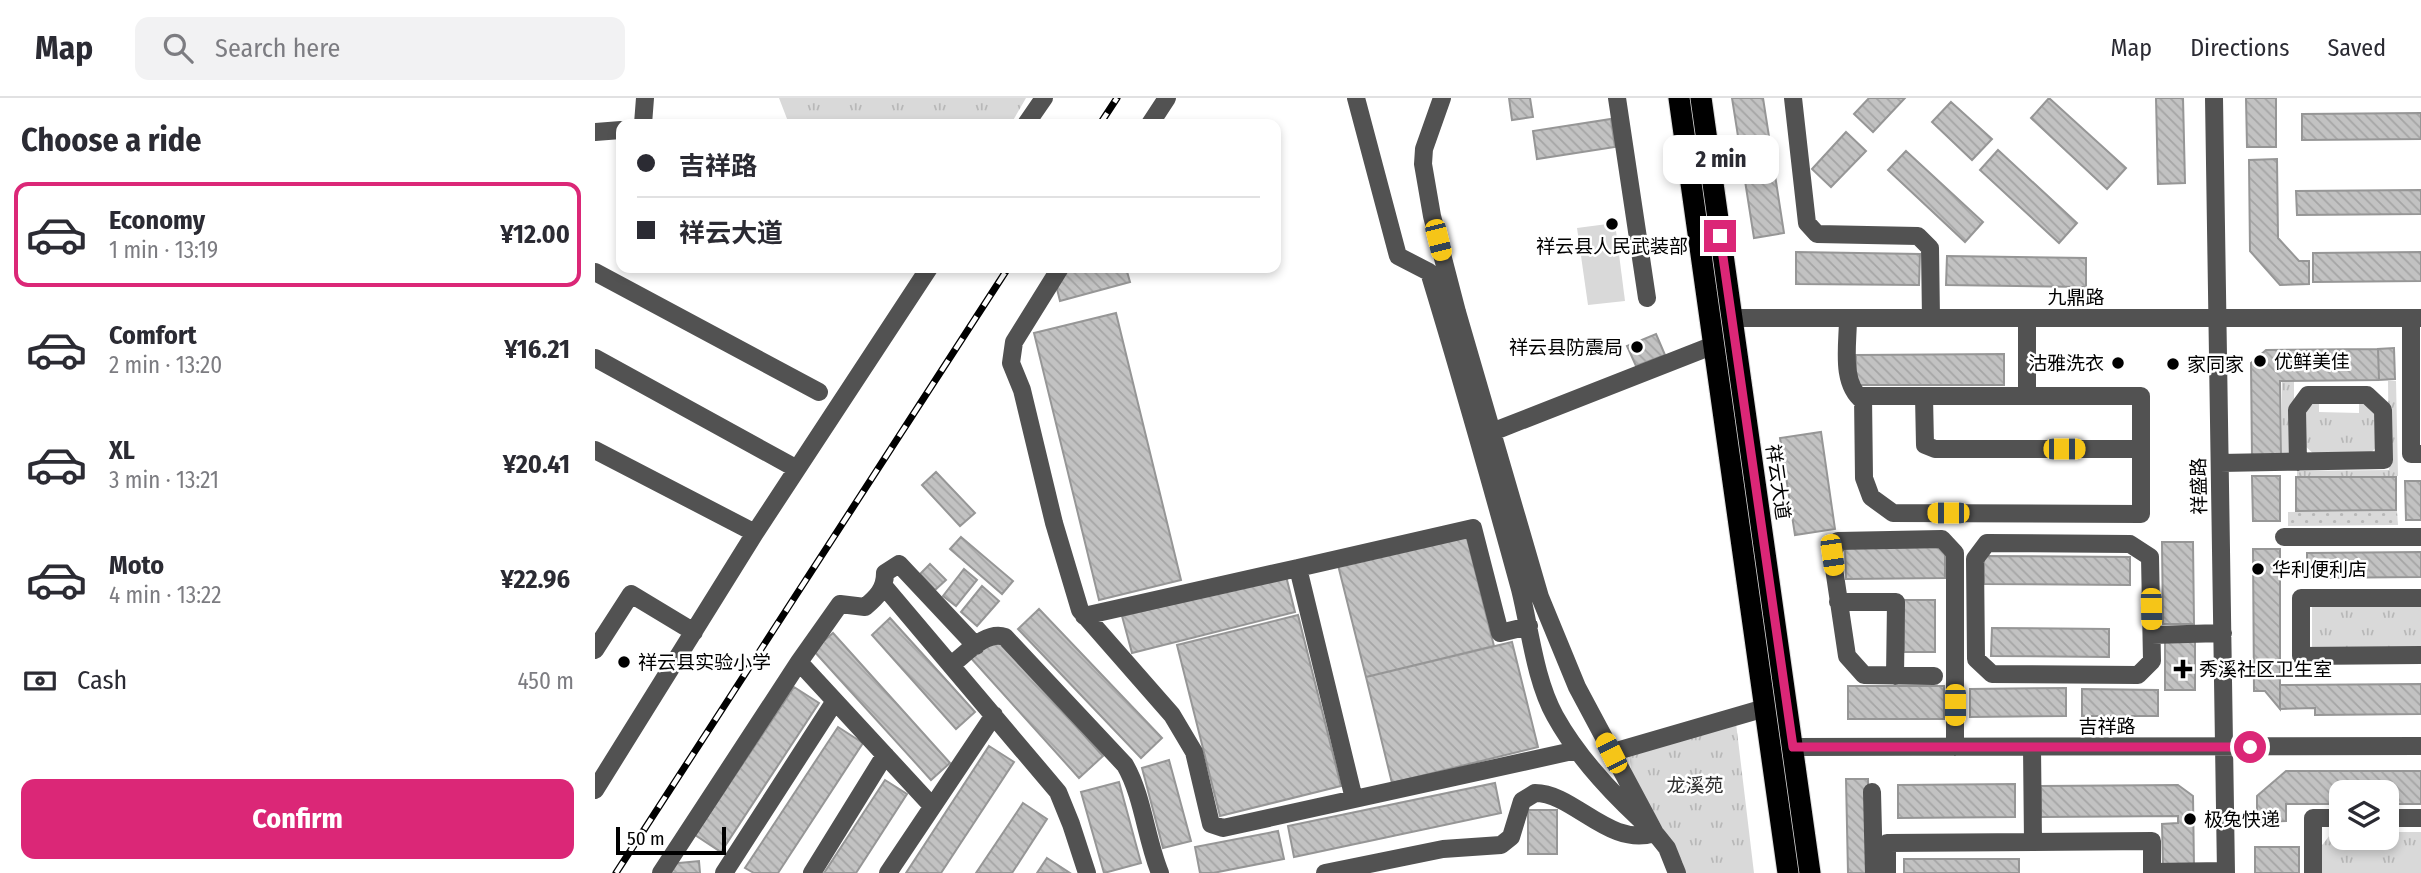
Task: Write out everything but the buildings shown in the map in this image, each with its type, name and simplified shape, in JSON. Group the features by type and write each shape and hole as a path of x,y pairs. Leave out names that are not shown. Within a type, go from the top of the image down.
{"highway":[{"path":"1679,98 1788,873"},
{"name":"祥云大道","path":"1701,98 1810,873"},
{"path":"1710,319 1732,318"},
{"path":"1771,749 1793,747"}],"street":[{"path":"643,119 645,98"},
{"path":"1029,119 1044,98"},
{"path":"1153,119 1167,98"},
{"path":"1356,98 1398,256 1429,272 1553,713 1577,750 1616,797 1655,832"},
{"path":"1442,98 1425,149 1424,172 1432,216 1457,312 1541,597 1571,675 1611,753 1655,832 1667,848 1677,873"},
{"path":"1617,98 1647,298"},
{"path":"1793,98 1807,223 1817,234 1918,236 1930,248 1931,318"},
{"name":"祥盛路","path":"2214,98 2226,872"},
{"path":"595,132 616,130"},
{"path":"595,272 819,392"},
{"path":"595,790 755,533 926,273"},
{"path":"1057,273 1014,342 1011,363 1021,390 1054,523 1080,610 1139,676 1177,724 1194,752 1211,824 1223,828 1577,750"},
{"path":"2416,317 2411,454 2421,454"},
{"name":"九鼎路","path":"1732,318 2416,317"},
{"path":"1848,318 1849,382 1863,401"},
{"path":"2027,318 2027,396"},
{"path":"1492,432 1714,345"},
{"path":"595,358 797,469"},
{"path":"2220,463 2298,462 2384,460 2383,410 2367,395 2308,395 2297,410 2298,462"},
{"path":"1863,396 2027,396 2141,396 2141,513 1892,513 1871,496 1864,478 1863,396"},
{"path":"1924,396 1925,445 1935,449 2141,449"},
{"path":"595,450 755,533"},
{"path":"1084,616 1473,528 1500,633 1529,626"},
{"path":"2284,537 2421,537"},
{"path":"1934,676 1864,675 1847,656 1832,555 1838,541 1942,539 1955,553 1955,747"},
{"path":"1987,543 2130,544 2150,557 2152,635 2152,661 2138,675 1993,674 1976,659 1975,559 1987,543"},
{"path":"660,873 840,604 865,607 878,596 885,573 899,564 976,646"},
{"path":"1298,568 1354,799"},
{"path":"883,585 1058,792 1087,873"},
{"path":"595,650 631,594 694,632"},
{"path":"2421,598 2301,598 2301,656 2421,656"},
{"path":"1838,602 1896,602 1895,676"},
{"path":"2152,635 2223,633"},
{"path":"951,665 990,636 1005,637 1125,765 1160,873"},
{"path":"799,662 932,806"},
{"path":"725,873 835,701"},
{"path":"1611,753 1765,708"},
{"path":"888,873 993,715"},
{"name":"吉祥路","path":"1793,747 2421,746"},
{"path":"2032,747 2033,842"},
{"path":"812,873 885,755"},
{"path":"1872,792 1874,873"},
{"path":"1325,873 1443,849 1501,845 1511,837 1524,799 1538,793 1628,835 1640,837 1655,832"},
{"path":"2313,873 2313,818 2329,818"},
{"path":"2399,818 2421,818"},
{"path":"1887,873 1887,843 2152,841 2152,872 2226,872"}],"green space":[{"path":"779,98 1026,98 1014,119 787,119"},
{"path":"1615,223 1625,301 1588,305 1577,228"},
{"path":"2282,381 2294,381 2294,448 2282,456"},
{"path":"2388,381 2396,381 2398,476 2297,477 2297,471 2389,470"},
{"path":"2319,400 2319,412 2359,413 2359,401 2378,411 2379,444 2369,455 2315,455 2305,446 2304,420 2308,409"},
{"path":"2397,511 2398,525 2288,526 2288,512"},
{"path":"2421,605 2421,650 2312,651 2312,606"},
{"name":"龙溪苑","path":"1736,723 1754,873 1684,873 1683,863 1632,775 1629,754"},
{"path":"2399,832 2421,832 2421,873 2320,873 2320,848 2329,836 2329,850 2399,850"}],"railway":[{"path":"1103,119 1117,98"},
{"path":"616,873 1005,273"}],"place":[{"name":"祥云县人民武装部","path":"1612,224"},
{"name":"祥云县防震局","path":"1637,347"},
{"name":"优鲜美佳","path":"2260,361"},
{"name":"沽雅洗衣","path":"2118,363"},
{"name":"家同家","path":"2173,364"},
{"name":"华利便利店","path":"2258,569"},
{"name":"祥云县实验小学","path":"624,662"},
{"name":"秀溪社区卫生室","path":"2183,669"},
{"name":"极兔快递","path":"2190,819"}],"route":[{"path":"1720,236 1793,747 2250,747"}]}
